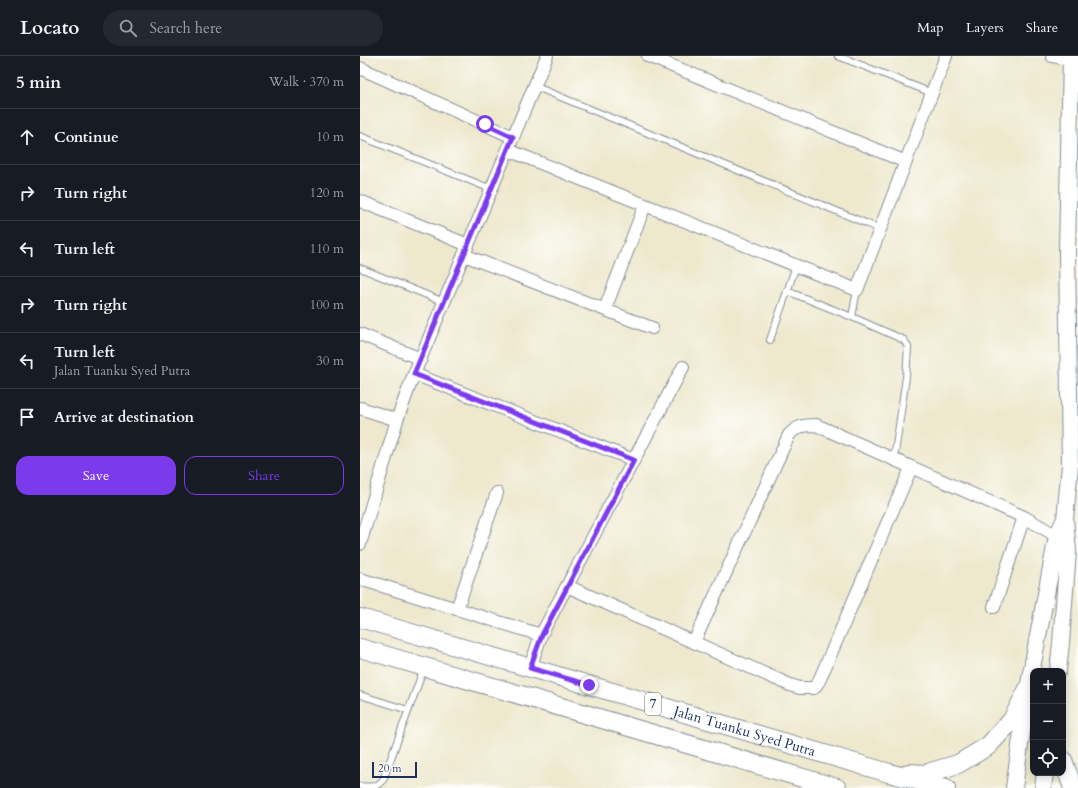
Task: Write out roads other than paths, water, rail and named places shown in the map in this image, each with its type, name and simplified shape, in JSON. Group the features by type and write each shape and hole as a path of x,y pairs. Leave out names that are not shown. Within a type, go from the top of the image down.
{"main road":[{"path":"1058,668 1068,551 1065,519 1074,466 1067,252 1071,58"},
{"path":"1014,788 1028,688 1057,536 1065,519"},
{"name":"Jalan Tuanku Syed Putra","path":"360,618 889,773 946,788"},
{"name":"Jalan Tuanku Syed Putra","path":"360,648 837,788"},
{"path":"889,773 924,774 958,764 988,746 1012,720 1028,688"},
{"path":"1066,768 1073,788"},
{"path":"1043,788 1045,776"}],"street":[{"path":"360,544 397,420 414,374 547,56"},
{"path":"648,56 906,162"},
{"path":"508,150 857,290 946,56"},
{"path":"1052,56 1071,58"},
{"path":"360,68 513,137"},
{"path":"360,201 466,250 652,328"},
{"path":"605,309 645,205"},
{"path":"360,334 421,359"},
{"path":"530,668 542,635 683,368"},
{"path":"414,374 634,460"},
{"path":"360,408 397,420"},
{"path":"694,642 789,435 796,428 805,425 816,426 1024,517 1057,536 1068,551"},
{"path":"567,586 790,685 800,688 814,688 819,681 911,468"},
{"path":"457,609 497,493"},
{"path":"994,607 1024,517"},
{"path":"360,579 542,635"}],"lane":[{"path":"838,56 932,93"},
{"path":"534,86 880,229"},
{"path":"360,136 491,189"},
{"path":"770,340 796,266"},
{"path":"360,268 444,302"},
{"path":"852,317 857,290"},
{"path":"787,291 904,340 908,347 906,377 894,460"},
{"path":"360,786 373,788 378,786 383,780 425,666"},
{"path":"360,695 408,710"}]}
